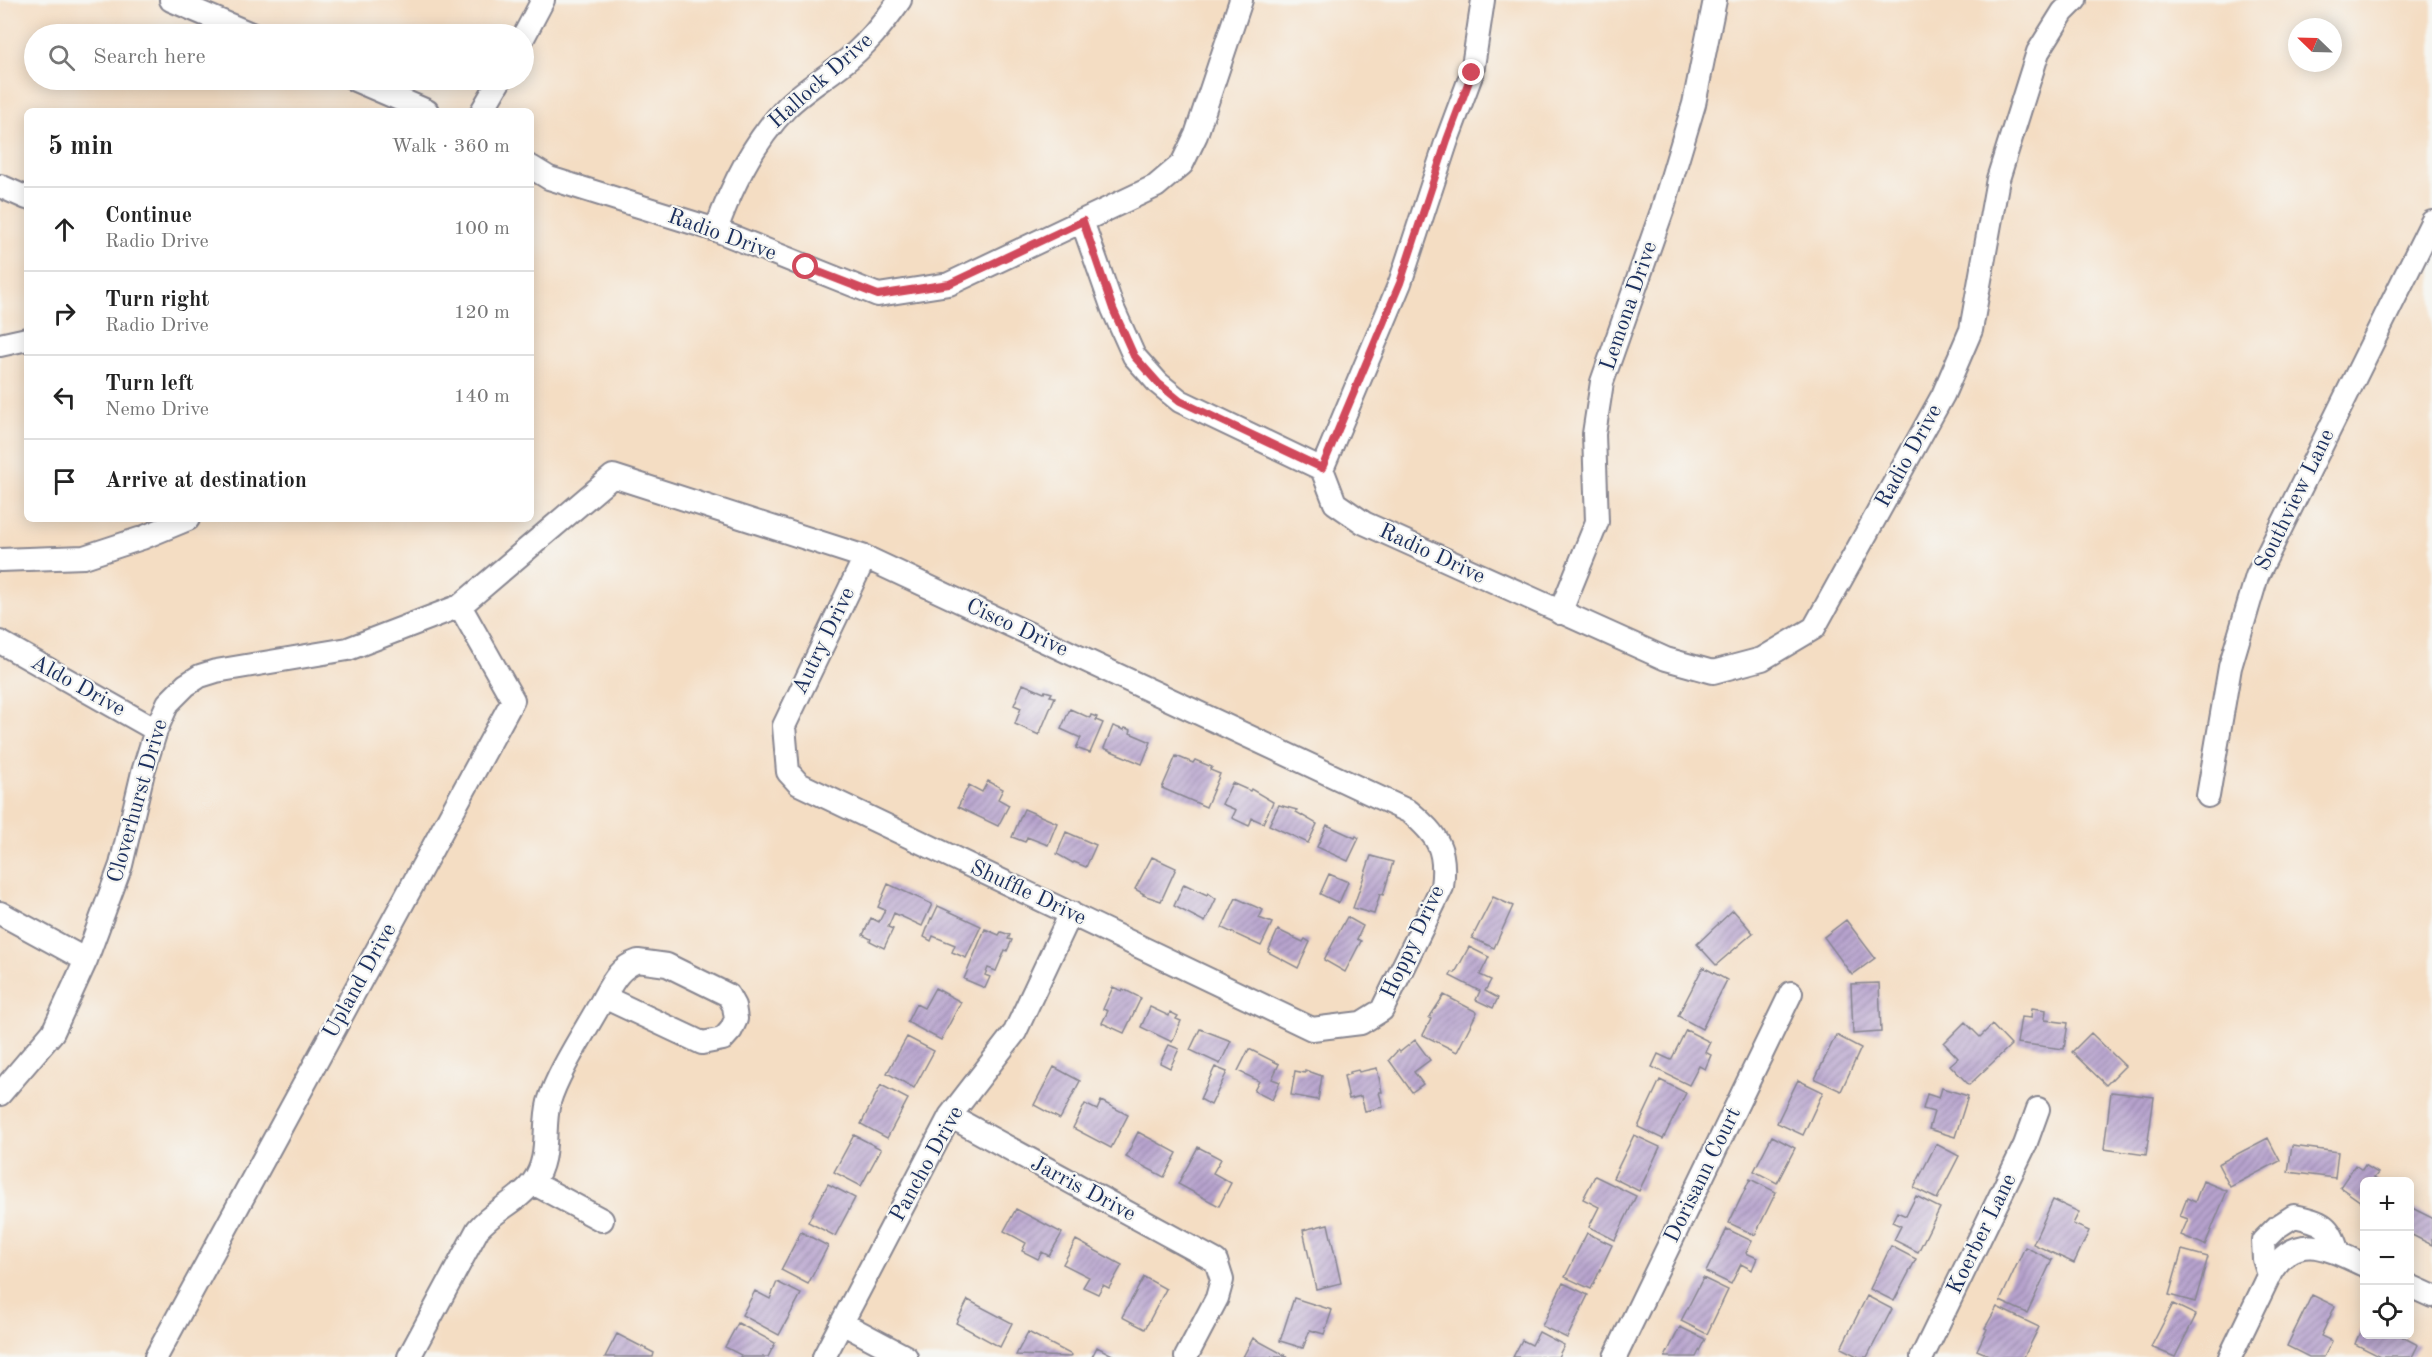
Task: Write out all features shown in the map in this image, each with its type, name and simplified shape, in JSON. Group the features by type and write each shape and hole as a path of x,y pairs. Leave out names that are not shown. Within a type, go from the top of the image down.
{"street":[{"path":"171,0 227,24"},
{"path":"530,24 543,0"},
{"name":"Hallock Drive","path":"716,230 740,173 770,125 789,105 843,64 870,39 900,0"},
{"name":"Radio Drive","path":"534,169 549,178 716,230 878,295 949,284 1156,186 1182,164 1196,135 1241,0"},
{"path":"1083,221 1113,309 1134,356 1158,383 1180,401 1322,468 1400,283 1447,140 1472,73 1483,0"},
{"name":"Lemona Drive","path":"1560,612 1597,522 1594,434 1602,382 1662,211 1694,104 1715,0"},
{"name":"Radio Drive","path":"1322,468 1335,503 1364,523 1666,659 1713,672 1762,659 1814,628 1943,395 1971,330 1998,179 2038,52 2063,12 2075,0"},
{"path":"378,90 420,108"},
{"path":"484,108 494,90"},
{"path":"0,186 24,197"},
{"name":"Southview Lane","path":"2208,796 2230,667 2257,576 2423,263 2432,222"},
{"path":"0,345 24,340"},
{"name":"Cisco Drive","path":"613,476 865,557 1410,812"},
{"name":"Cloverhurst Drive","path":"0,1094 53,1032 86,960 121,865 143,772 156,730 168,704 186,685 200,676 216,671 348,649 460,606 613,476"},
{"path":"0,560 84,557 142,538 181,522"},
{"name":"Autry Drive","path":"784,726 865,557"},
{"name":"Upland Drive","path":"156,1357 513,700 460,606"},
{"name":"Aldo Drive","path":"0,642 156,730"},
{"name":"Shuffle Drive","path":"784,726 788,772 799,784 1312,1029"},
{"name":"Hoppy Drive","path":"1312,1029 1361,1023 1382,1010 1442,887 1444,870 1441,850 1431,831 1410,812"},
{"name":"Pancho Drive","path":"824,1357 950,1116 1015,1032 1071,913"},
{"path":"0,914 86,960"},
{"path":"409,1357 478,1229 488,1217 532,1183 541,1168 546,1152 546,1120 550,1102 558,1082 604,997 618,974 628,964 638,961 667,965 728,995 734,1006 736,1018 731,1030 723,1039 702,1043 604,997"},
{"name":"Dorisann Court","path":"1615,1357 1791,993"},
{"name":"Koerber Lane","path":"1922,1357 2025,1145 2038,1109"},
{"name":"Jarris Drive","path":"950,1116 1216,1261 1222,1280 1217,1298 1186,1357"},
{"path":"532,1183 602,1220"},
{"path":"2269,1275 2264,1259 2263,1241 2277,1227 2294,1216 2314,1220 2332,1232 2338,1253"},
{"path":"2230,1357 2269,1275 2278,1261 2295,1248 2322,1246 2360,1263"},
{"path":"2414,1288 2432,1296"},
{"path":"842,1323 906,1357"}],"building":[{"path":"1023,684 1044,693 1045,691 1052,693 1050,696 1055,697 1039,735 1015,724 1021,708 1014,705"},
{"path":"1070,709 1090,718 1091,715 1097,717 1096,720 1103,723 1090,753 1076,748 1081,738 1061,729"},
{"path":"1113,726 1131,730 1130,733 1151,742 1142,764 1104,748"},
{"path":"1176,756 1193,763 1195,760 1212,767 1210,770 1220,774 1206,807 1162,788"},
{"path":"988,781 1003,789 998,799 1009,805 998,826 958,807 969,785 982,792"},
{"path":"1232,783 1250,791 1251,789 1273,802 1263,823 1252,818 1249,826 1232,818 1236,810 1222,804"},
{"path":"1279,805 1297,810 1296,812 1317,824 1308,843 1269,825"},
{"path":"1024,809 1057,823 1048,845 1027,837 1025,842 1012,837"},
{"path":"1327,825 1359,838 1348,861 1317,847"},
{"path":"1066,832 1096,845 1086,867 1057,854"},
{"path":"1371,856 1393,862 1383,895 1380,894 1374,914 1353,908"},
{"path":"1152,857 1176,868 1161,901 1143,895 1135,889"},
{"path":"1329,874 1348,882 1339,903 1320,894"},
{"path":"888,884 932,904 922,926 894,913 888,927 893,929 884,948 863,935 871,918 879,922 885,910 878,907"},
{"path":"1184,884 1207,895 1208,893 1216,899 1205,922 1174,906"},
{"path":"1493,897 1513,906 1494,948 1472,938"},
{"path":"1236,898 1263,910 1259,918 1272,923 1261,946 1222,928"},
{"path":"938,906 981,926 966,958 952,952 955,945 933,936 931,941 924,937"},
{"path":"1733,910 1753,933 1716,965 1697,944"},
{"path":"1347,917 1363,926 1357,939 1361,941 1345,972 1324,960"},
{"path":"1846,920 1875,958 1852,975 1824,937"},
{"path":"985,929 999,935 1001,932 1010,935 1008,939 1012,940 996,971 988,968 985,975 990,977 985,988 964,979"},
{"path":"1278,930 1303,942 1305,939 1310,942 1298,968 1268,952"},
{"path":"1469,947 1489,957 1480,975 1491,980 1485,991 1498,998 1493,1008 1476,1000 1480,991 1450,976 1452,972 1455,973"},
{"path":"1703,967 1727,980 1702,1029 1678,1016"},
{"path":"1879,983 1881,1032 1853,1034 1851,984"},
{"path":"1113,987 1141,998 1124,1033 1102,1023 1108,1011 1103,1009"},
{"path":"935,988 961,1002 941,1040 907,1022 916,1004 924,1008"},
{"path":"1444,995 1477,1012 1457,1052 1423,1035 1431,1019 1429,1018"},
{"path":"1150,1007 1169,1016 1170,1012 1178,1016 1176,1019 1181,1021 1172,1042 1141,1027"},
{"path":"2032,1008 2046,1010 2045,1020 2068,1023 2064,1049 2017,1043 2021,1017 2031,1018"},
{"path":"1965,1022 1980,1037 1992,1025 2011,1045 1969,1085 1950,1065 1958,1058 1944,1043"},
{"path":"1200,1029 1231,1041 1220,1064 1190,1050"},
{"path":"1686,1030 1710,1042 1705,1052 1711,1055 1705,1069 1699,1066 1689,1085 1652,1067 1658,1054 1671,1060"},
{"path":"2091,1033 2125,1066 2106,1085 2072,1052"},
{"path":"1836,1035 1861,1048 1841,1091 1815,1079"},
{"path":"907,1037 934,1051 914,1088 887,1073"},
{"path":"1415,1040 1430,1060 1414,1072 1423,1084 1412,1092 1389,1060 1398,1050 1400,1052"},
{"path":"1169,1045 1179,1049 1170,1068 1160,1063"},
{"path":"1249,1049 1279,1064 1272,1079 1280,1082 1272,1100 1254,1091 1259,1081 1238,1071"},
{"path":"1054,1067 1080,1081 1060,1119 1034,1105"},
{"path":"1215,1067 1227,1072 1211,1105 1200,1099"},
{"path":"1377,1068 1383,1107 1365,1111 1361,1096 1349,1099 1344,1076 1358,1070 1359,1072"},
{"path":"1305,1070 1322,1076 1318,1100 1291,1095 1295,1071 1305,1073"},
{"path":"1660,1080 1686,1093 1663,1139 1638,1127"},
{"path":"1798,1080 1823,1092 1803,1135 1777,1123"},
{"path":"881,1085 908,1099 887,1138 861,1124"},
{"path":"1942,1088 1968,1096 1955,1137 1929,1129 1934,1112 1923,1109 1927,1094 1939,1098"},
{"path":"2111,1092 2154,1097 2146,1155 2104,1149"},
{"path":"1101,1101 1128,1115 1111,1148 1073,1128 1085,1104 1097,1110"},
{"path":"1138,1132 1177,1153 1164,1177 1126,1157"},
{"path":"854,1135 881,1149 861,1186 834,1172"},
{"path":"1634,1135 1660,1147 1639,1191 1613,1178"},
{"path":"1772,1136 1795,1148 1777,1183 1754,1171"},
{"path":"2268,1138 2280,1161 2230,1187 2218,1164"},
{"path":"1936,1144 1959,1156 1937,1199 1914,1188"},
{"path":"2292,1146 2338,1152 2335,1178 2288,1172"},
{"path":"1198,1147 1221,1159 1213,1173 1231,1183 1219,1206 1178,1184"},
{"path":"2355,1165 2362,1170 2365,1165 2378,1173 2375,1177 2360,1177 2360,1201 2340,1187"},
{"path":"1595,1176 1636,1196 1615,1240 1589,1227 1599,1207 1583,1199"},
{"path":"1750,1179 1776,1192 1755,1235 1729,1223"},
{"path":"2203,1181 2227,1191 2205,1245 2181,1235 2188,1219 2180,1216 2187,1198 2195,1202"},
{"path":"828,1184 855,1198 835,1236 808,1222"},
{"path":"1916,1196 1940,1208 1918,1252 1894,1240 1901,1226 1892,1222 1897,1212 1906,1216"},
{"path":"2053,1200 2079,1212 2073,1224 2089,1231 2074,1263 2033,1244"},
{"path":"1016,1209 1062,1233 1049,1256 1042,1252 1038,1259 1022,1251 1026,1243 1004,1231"},
{"path":"2414,1209 2432,1218 2432,1245 2414,1236"},
{"path":"1328,1224 1341,1283 1316,1289 1303,1230"},
{"path":"1727,1229 1752,1241 1746,1253 1757,1258 1752,1270 1741,1264 1731,1284 1706,1272"},
{"path":"801,1232 828,1246 808,1284 781,1270"},
{"path":"1587,1233 1612,1245 1591,1289 1565,1277"},
{"path":"1076,1240 1122,1265 1109,1288 1103,1285 1098,1294 1083,1287 1089,1277 1063,1264"},
{"path":"1891,1246 1916,1259 1894,1301 1870,1289"},
{"path":"2025,1247 2052,1260 2027,1313 2000,1301"},
{"path":"2182,1250 2208,1257 2195,1302 2169,1295"},
{"path":"1144,1277 1166,1289 1145,1329 1122,1317"},
{"path":"1703,1278 1728,1290 1707,1334 1681,1321"},
{"path":"777,1282 801,1294 779,1335 742,1315 755,1291 770,1299"},
{"path":"1563,1283 1588,1295 1567,1338 1542,1326"},
{"path":"2312,1295 2335,1306 2321,1336 2332,1341 2324,1357 2309,1357 2287,1346"},
{"path":"1867,1296 1892,1309 1867,1357 1859,1357 1841,1348"},
{"path":"1294,1298 1332,1310 1324,1334 1310,1330 1303,1348 1280,1341"},
{"path":"968,1300 1012,1323 1000,1347 956,1323"},
{"path":"2173,1304 2196,1315 2175,1357 2151,1347"},
{"path":"1997,1307 2039,1327 2024,1357 1993,1357 1977,1350 1987,1329 1985,1328"},
{"path":"738,1323 775,1343 768,1357 740,1357 741,1355 725,1347"},
{"path":"1680,1327 1705,1339 1696,1357 1665,1357"},
{"path":"1028,1332 1072,1355 1071,1357 1016,1355"},
{"path":"1539,1332 1564,1345 1558,1357 1513,1357 1522,1340 1532,1345"},
{"path":"2360,1332 2360,1339 2407,1339 2418,1345 2412,1357 2381,1357 2355,1344"},
{"path":"617,1334 654,1353 653,1357 605,1357"},
{"path":"1253,1338 1288,1357 1243,1357"},
{"path":"1097,1347 1116,1357 1092,1357"}],"route":[{"path":"806,267 878,295 949,284 1083,221 1113,309 1134,356 1158,383 1180,401 1322,468 1400,283 1447,140 1472,73"}]}
